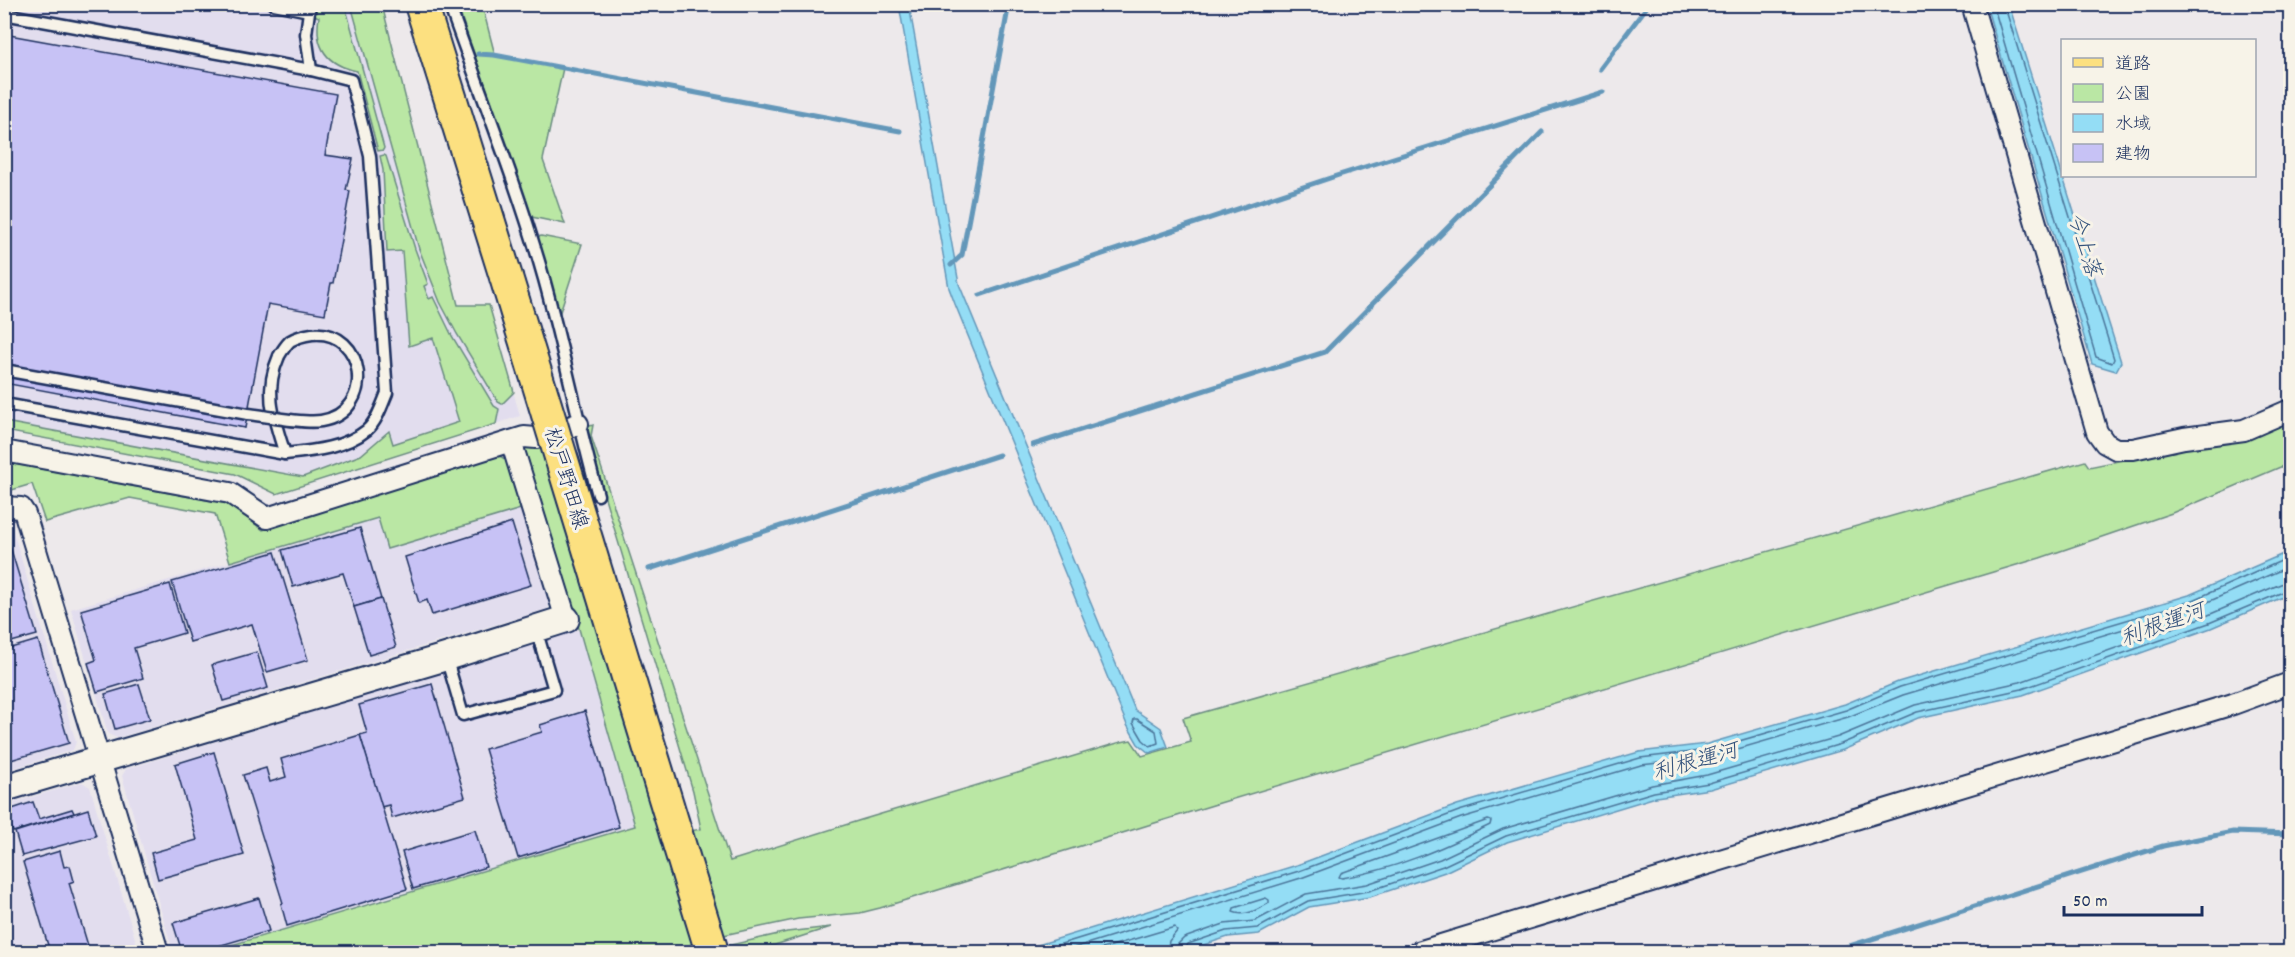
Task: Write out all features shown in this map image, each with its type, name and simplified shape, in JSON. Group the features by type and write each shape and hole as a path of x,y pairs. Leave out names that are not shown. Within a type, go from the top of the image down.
{"main road":[{"name":"松戸野田線","path":"421,4 712,952"}],"street":[{"path":"1972,4 2097,432 2105,443 2116,449 2133,449 2184,438 2244,430 2290,410"},
{"path":"4,451 230,493 267,518 511,441 525,437 536,438 578,424"},
{"path":"4,788 446,657 566,619 511,441"},
{"path":"4,507 21,508 25,514 158,952"},
{"path":"1418,952 2222,707 2290,683"}],"lane":[{"path":"274,4 310,8 306,34 311,70"},
{"path":"448,4 544,280 578,424 598,495"},
{"path":"4,14 311,70 351,80 370,156 387,393 368,429 345,443 311,452 285,454 4,404"},
{"path":"4,370 248,414 305,421 320,422 334,418 346,410 359,384 354,356 332,337 317,334 303,336 290,342 279,356 273,370 271,408 285,454"},
{"path":"446,657 464,715 554,690 536,629"}],"shaded area":[{"path":"4,5 382,5 458,305 489,305 520,416 276,494 235,474 5,431"},
{"path":"524,508 553,599 547,609 117,738 108,734 71,609 378,518 388,549"},
{"path":"5,524 12,528 76,742 73,750 5,771"},
{"path":"579,630 635,826 208,952 173,952 122,776 126,769"},
{"path":"82,782 90,787 139,952 5,952 5,805"}],"green space":[{"path":"316,5 345,5 383,150 378,151 357,71 330,59 321,46 319,17 314,15"},
{"path":"351,5 382,5 458,305 489,305 514,392 502,404 498,402 457,334 440,302 419,249"},
{"path":"457,5 482,5 495,55 563,68 543,160 565,224 532,217"},
{"path":"384,155 428,284 424,286 429,299 433,297 452,336 494,406 499,409 496,424 276,494 235,474 5,431 5,422 303,477 361,455 389,431 393,444 459,422 433,338 409,346 402,251 387,252 383,170 380,156"},
{"path":"538,237 582,244 559,315"},
{"path":"2290,417 2290,463 2172,513 2040,558 1213,805 880,908 860,913 798,919 719,936 686,832 701,829 693,791 585,431 586,427 593,425 591,436 730,861 1121,742 1131,740 1142,756 1191,742 1183,718 2085,461 2089,467 2198,445"},
{"path":"541,440 694,944 680,948 637,952 208,952 635,826 570,597 524,446"},
{"path":"498,455 510,462 524,508 387,549 378,518 230,562 215,514 130,498 45,522 32,484 5,492 4,462 228,504 263,530"},
{"path":"831,927 753,952 724,952 722,947 787,932"}],"water":[{"path":"899,5 909,5 959,284 1135,710 1161,728 1168,747 1149,753 1138,744 1127,725 949,288"},
{"path":"1986,5 2009,5 2061,171 2061,177 2063,177 2121,362 2116,371 2092,364"},
{"name":"利根運河","path":"2290,551 2290,594 2211,628 2023,695 1918,718 1843,750 1710,789 1656,797 1507,842 1445,872 1370,897 1309,907 1259,934 1228,937 1182,952 1015,952 1297,865 1457,805 1639,752 1707,744 1845,704 1898,682 2189,595"}],"building":[{"path":"4,34 336,94 325,155 353,159 346,190 350,191 325,314 268,304 245,428 4,383"},
{"path":"512,523 531,585 432,615 427,600 419,603 405,557"},
{"path":"360,528 381,599 354,607 343,573 293,587 282,550"},
{"path":"4,531 37,635 4,644"},
{"path":"275,552 308,660 267,672 252,624 190,642 172,582"},
{"path":"170,584 184,633 134,648 143,678 97,692 88,663 96,660 81,610"},
{"path":"381,599 396,647 369,655 354,607"},
{"path":"38,640 69,743 4,762 4,650"},
{"path":"257,652 268,688 223,701 212,665"},
{"path":"139,684 150,719 115,729 105,694"},
{"path":"432,684 465,797 392,818 389,805 381,807 360,735 367,733 359,705"},
{"path":"585,711 619,827 518,858 485,749 542,732 540,725"},
{"path":"360,735 407,889 287,926 281,904 283,903 243,775 266,768 270,782 286,777 281,759"},
{"path":"214,752 244,855 158,879 151,853 197,840 175,764"},
{"path":"33,802 39,819 72,809 74,813 13,832 6,811"},
{"path":"88,809 96,836 22,856 15,832"},
{"path":"475,830 486,867 413,889 402,852"},
{"path":"60,851 64,867 70,866 74,881 69,883 90,952 50,952 23,862"},
{"path":"259,898 269,931 198,952 182,952 173,923"}],"waterway":[{"path":"951,265 962,255 1009,4"},
{"path":"1600,69 1649,4"},
{"path":"478,54 494,55 900,131"},
{"path":"980,295 1339,175 1603,92"},
{"path":"1033,445 1325,352 1542,132"},
{"path":"649,569 999,455"},
{"path":"1831,952 2163,846 2233,832 2290,834"}],"water label":[{"name":"今上落","path":"2086,244"}]}
